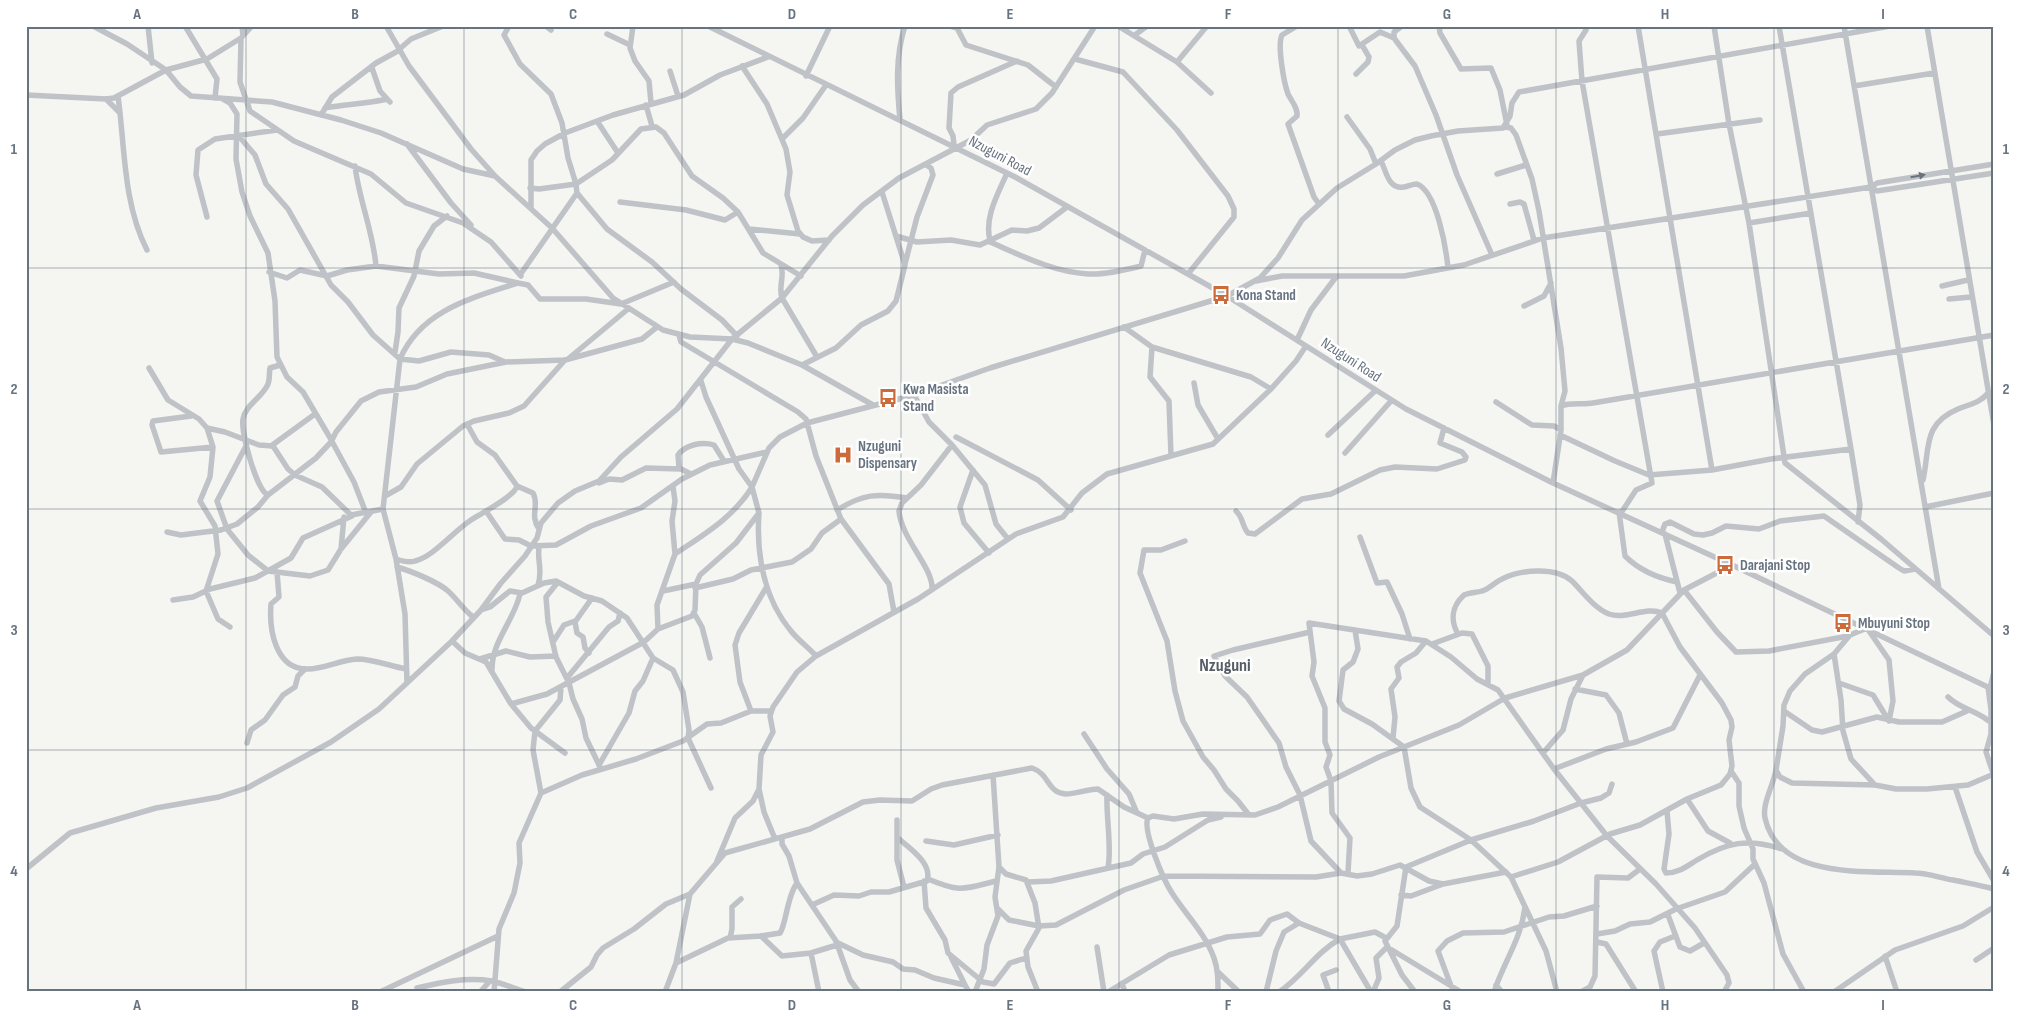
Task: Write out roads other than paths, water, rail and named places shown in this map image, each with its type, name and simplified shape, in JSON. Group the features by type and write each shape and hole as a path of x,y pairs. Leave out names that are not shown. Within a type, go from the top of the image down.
{"street":[{"path":"93,26 127,44 166,70 180,87 191,96 272,102 381,133 463,169 495,176"},
{"path":"148,26 152,62"},
{"path":"186,26 207,59 218,81 215,98"},
{"path":"242,26 240,82 244,99 250,111 300,143 355,166 382,181 406,203 447,216 476,231 491,242 540,299 582,298 621,304 674,282"},
{"path":"26,95 106,100 118,96 166,70 207,59 242,37 252,26"},
{"path":"386,26 439,109 495,176 552,228 611,296 621,304 656,327 679,335 735,338 748,343 802,365 873,405"},
{"path":"321,115 332,97 372,68 376,63 400,48 410,39 442,26"},
{"path":"508,26 504,33 506,41 520,64 549,90 565,133 568,158 577,193 607,229 652,262 722,320 735,338"},
{"path":"633,26 630,45 635,61 649,80 648,104 652,126"},
{"path":"806,76 830,26"},
{"path":"900,120 897,91 898,60 905,26"},
{"path":"950,26 957,28 964,26"},
{"path":"593,484 677,409 701,381 714,361 735,338 782,298 828,240 863,205 899,178 955,146 971,140 987,125 1036,109 1056,87 1095,26"},
{"path":"1118,26 1177,62 1211,93"},
{"path":"1135,35 1147,26"},
{"path":"1177,62 1208,26"},
{"path":"1297,26 1281,37 1288,94 1298,112 1297,116 1288,124 1314,197 1319,204"},
{"path":"1349,26 1357,45 1362,45 1380,32 1394,32 1402,26"},
{"path":"1439,26 1440,33 1462,69 1490,68 1500,90 1506,126"},
{"path":"1638,26 1712,470"},
{"path":"1714,26 1729,124 1749,222 1784,459 1789,467 1994,636"},
{"path":"1779,26 1860,505 1858,522"},
{"path":"1844,26 1939,589"},
{"path":"1506,126 1512,102 1520,92 1890,26"},
{"path":"1926,26 1994,425"},
{"name":"Nzuguni Road","path":"710,27 806,76 1008,173 1227,296 1375,391 1444,428 1553,483 1867,628 1991,688"},
{"path":"957,28 966,45 1028,65 1056,87"},
{"path":"1586,30 1579,41 1582,81 1651,485 1636,490 1620,513 1620,536 1625,556 1640,569 1649,570 1663,579 1678,582"},
{"path":"1394,32 1415,66 1492,255"},
{"path":"607,34 630,45"},
{"path":"1356,74 1370,57 1362,45"},
{"path":"531,208 530,188 533,155 540,147 565,133 597,121 678,96 720,75 768,56"},
{"path":"1075,60 1123,72 1177,130 1228,196 1234,209 1234,217 1188,274"},
{"path":"955,146 954,136 949,128 952,93 958,87 1017,61"},
{"path":"742,66 767,104 782,139 790,172 788,199 800,234"},
{"path":"325,108 354,102 370,103 388,100 380,91 372,68"},
{"path":"670,71 678,96"},
{"path":"1854,86 1934,73"},
{"path":"782,139 803,118 826,85"},
{"path":"118,96 121,141 137,231 147,250"},
{"path":"223,99 230,103 237,114 236,159 242,192 250,216 268,253 275,301 276,355 289,379 301,389 371,512 385,519"},
{"path":"106,100 120,113"},
{"path":"1347,117 1387,176 1396,186 1404,187 1417,184 1427,194 1436,212 1446,250 1448,268"},
{"path":"1657,134 1760,120"},
{"path":"597,121 618,153"},
{"path":"530,188 539,189 576,184 618,153 640,128 652,126 664,133 692,176 723,198 738,212 763,253 801,276"},
{"path":"1256,281 1278,258 1302,220 1340,186 1378,163 1395,150 1415,140 1444,134 1496,130 1506,126 1511,128 1516,136 1526,165 1539,211 1561,348 1565,391 1561,406 1560,432 1553,483"},
{"path":"207,217 196,175 197,153 211,140 237,134 277,130"},
{"path":"237,134 255,155 266,184 288,209 331,285 348,302 373,335 395,352 400,359 419,361 451,352 489,355 506,362"},
{"path":"407,144 450,203 476,231"},
{"path":"802,365 836,348 861,324 888,312 896,302 917,217 933,175 932,168 926,164"},
{"path":"675,554 742,504 773,442 807,423 914,395 990,368 1227,296 1256,281 1282,276 1389,278 1448,268 1543,238 1871,188 1877,183 1994,164"},
{"path":"1497,174 1526,165"},
{"path":"355,166 358,186 374,241 376,266"},
{"path":"989,241 990,217 1008,173"},
{"path":"1871,188 1877,191 1994,173"},
{"path":"882,192 905,264"},
{"path":"520,275 577,193"},
{"path":"620,202 686,210 725,220 738,212"},
{"path":"1510,204 1520,202 1524,204 1534,240"},
{"path":"896,236 912,241 951,240 978,245 1012,230 1027,231 1039,228 1067,207"},
{"path":"1749,222 1811,213"},
{"path":"395,352 398,332 398,308 416,270 420,246 434,226 447,216"},
{"path":"748,229 800,234 812,241 828,240"},
{"path":"989,241 1032,260 1061,269 1089,274 1141,266 1145,250"},
{"path":"782,264 784,274 780,289 782,298 817,357"},
{"path":"270,272 287,278 300,270 327,276 347,270 376,266 439,274 474,273 528,285"},
{"path":"1297,340 1308,314 1336,277"},
{"path":"1942,286 1968,280"},
{"path":"407,683 404,614 396,559 383,509 400,359 406,346 417,332 443,311 461,301 518,282"},
{"path":"1524,306 1544,296 1551,283"},
{"path":"1949,299 1971,297"},
{"path":"385,496 401,487 417,464 467,424 518,409 528,402 566,360 628,309"},
{"path":"167,532 178,536 215,531 227,529 243,520 268,495 295,475 331,442 336,432 361,401 382,391 420,386 452,373 506,362 566,360 642,340 656,327"},
{"path":"1124,327 1152,347 1245,375 1271,389"},
{"path":"679,335 682,342 798,412 807,423 816,456 841,519 889,584 894,612"},
{"path":"1561,406 1568,403 1577,405 1588,404 1994,335"},
{"path":"775,839 764,812 759,789 761,755 773,732 771,711 797,672 816,656 918,599 932,588 1020,532 1063,517 1082,493 1107,474 1208,447 1271,389 1296,361 1306,346"},
{"path":"1152,347 1150,377 1169,401 1171,456"},
{"path":"268,495 264,493 260,486 245,443 243,418 267,386 270,368 280,365"},
{"path":"150,368 168,400 193,415 207,428 227,433 245,443 271,446 314,414"},
{"path":"701,381 734,458 752,487 759,513 758,535 766,588 788,628 816,656"},
{"path":"1194,383 1195,396 1199,408 1218,439"},
{"path":"1328,435 1375,391"},
{"path":"1922,484 1929,439 1938,421 1956,410 1979,402 1988,393"},
{"path":"914,395 930,422 952,444 987,489 996,524 1008,540"},
{"path":"1345,453 1391,400"},
{"path":"1496,402 1532,425 1554,426 1560,432 1615,461 1649,475 1712,470 1851,450"},
{"path":"193,415 153,421 152,425 161,452 213,447"},
{"path":"26,869 70,833 156,808 219,797 248,788 331,742 379,708 452,641 481,610 538,538 538,529 533,517 535,496 526,488 517,486 495,455 478,442 467,424"},
{"path":"207,428 213,447 209,483 200,501 215,531 218,554 206,591 218,619 230,627"},
{"path":"1236,511 1240,514 1243,528 1248,534 1254,534 1302,499 1331,494 1380,470 1395,467 1438,469 1465,460 1466,457 1462,452 1440,444 1444,428"},
{"path":"956,437 1038,480 1070,510"},
{"path":"680,469 677,465 678,453 695,444 705,442 716,446 724,461"},
{"path":"245,443 217,501 227,529 248,555 268,571 310,576 322,574 330,567 341,549 371,512"},
{"path":"932,588 931,578 912,547 899,515 900,506 921,485 952,444"},
{"path":"271,446 282,464 295,475 322,487 352,516"},
{"path":"486,510 504,538 519,540 538,547 556,545 591,526 641,508 691,474 734,458 768,452"},
{"path":"538,529 558,503 575,491 593,484 609,480 622,480 646,468 680,469 691,474"},
{"path":"973,470 960,507 969,530 989,553"},
{"path":"396,559 415,562 432,553 436,547 457,529 512,494 517,486"},
{"path":"658,629 657,605 675,554 672,521 675,498 673,487"},
{"path":"1926,508 1994,493"},
{"path":"837,510 857,499 878,494 907,498"},
{"path":"341,549 345,518 343,508"},
{"path":"173,600 255,578 291,558 303,538 345,518 383,509"},
{"path":"710,658 702,627 694,613 695,586 700,575 736,543 759,513"},
{"path":"1889,721 1893,701 1889,660 1867,628 1850,635 1769,651 1736,652 1682,591 1664,533 1665,524 1670,522 1698,535 1712,533 1726,526 1759,529 1780,521 1824,516 1904,571 1915,569"},
{"path":"663,591 695,586 764,567 790,563 811,549 822,533 841,519"},
{"path":"1360,536 1377,583 1387,582 1402,614 1410,639"},
{"path":"1185,541 1161,550 1144,550 1140,573 1167,641 1175,691 1183,721 1203,757 1214,770 1224,787 1249,815"},
{"path":"538,547 541,574 538,585"},
{"path":"717,860 732,849 782,838 810,829 863,802 880,800 912,801 931,789 942,785 1032,768 1043,773 1052,787 1060,793 1068,794 1095,788 1124,807 1148,818 1153,816 1174,820 1203,814 1249,815 1266,812 1404,746 1459,725 1505,698 1582,675 1627,650 1682,591 1732,565"},
{"path":"397,567 420,574 446,589 461,607 473,617"},
{"path":"277,572 279,597 271,606 271,624 275,644 283,658 305,669"},
{"path":"1458,634 1453,620 1454,609 1460,599 1468,594 1483,591 1504,578 1522,572 1545,573 1566,577 1593,602 1610,614 1624,615 1651,612 1662,614"},
{"path":"481,610 490,607 508,592 520,594 546,582 558,582 620,613 629,620 653,658 673,670 683,692 690,730 688,738 711,788"},
{"path":"558,582 547,594 548,625 556,656 568,680 573,700 582,719 586,738 600,767"},
{"path":"751,710 740,682 735,645 739,633 766,588"},
{"path":"492,671 500,634 516,611 520,594"},
{"path":"553,642 564,625 575,620 592,598"},
{"path":"511,704 535,700 561,687 609,627 618,621 620,613"},
{"path":"568,680 644,642 658,629 689,618 694,613"},
{"path":"1662,614 1680,647 1722,703 1731,720 1732,728 1729,739 1731,771 1739,783 1740,813 1755,864 1764,883 1783,954 1804,992 1768,992"},
{"path":"575,620 577,633 583,637 585,648 589,653"},
{"path":"1344,873 1350,838 1332,814 1331,781 1326,767 1330,758 1325,742 1324,708 1312,676 1314,662 1310,623 1426,641 1505,698 1520,723 1607,836 1656,884 1676,909 1695,928 1725,971 1732,992"},
{"path":"1355,630 1358,649 1352,662 1344,670 1339,701 1350,714 1372,724 1404,746 1411,788 1418,803 1428,814 1471,840 1511,877 1549,958 1557,992 1562,992"},
{"path":"1310,632 1214,656 1225,676 1247,697 1279,743 1286,767 1300,795 1306,824 1314,845 1344,873"},
{"path":"1432,644 1468,632 1473,636 1488,666 1488,684"},
{"path":"1782,849 1765,818 1766,803 1774,784 1788,694 1794,684 1834,654 1850,635"},
{"path":"452,641 465,653 486,662 511,704 535,731 565,753"},
{"path":"1393,738 1395,717 1391,694 1392,687 1399,678 1396,667 1416,654 1426,641"},
{"path":"480,659 506,651 530,657 556,656"},
{"path":"1834,654 1839,684 1842,725 1851,760 1875,785"},
{"path":"600,767 629,713 635,691 643,681 653,658"},
{"path":"247,743 251,730 265,720 283,695 295,686 298,676 305,669 357,660 406,669"},
{"path":"1776,770 1784,780 1795,783 1875,785 1901,789 1955,787 1979,782 1994,775 1986,752 1992,724 1991,688 1994,672"},
{"path":"1543,753 1563,730 1575,689 1582,675"},
{"path":"1554,769 1606,749 1670,730 1675,726 1700,675"},
{"path":"1839,684 1873,695 1889,721"},
{"path":"494,992 492,981 500,925 514,893 520,863 520,843 541,793 533,750 535,731 560,700 562,695 561,687"},
{"path":"1575,689 1587,693 1606,694 1618,710 1626,744"},
{"path":"1948,697 1967,711 1986,717 1992,724"},
{"path":"541,793 600,767 640,758 688,738 705,725 721,723 751,710 771,711"},
{"path":"1784,712 1815,731 1825,731 1877,717 1889,721 1942,722 1967,711"},
{"path":"1084,734 1107,769 1129,794 1138,813"},
{"path":"1511,877 1571,856 1607,836 1640,825 1687,799 1721,785 1731,771"},
{"path":"975,992 988,945 998,918 995,898 999,867 994,775"},
{"path":"1406,867 1471,840 1534,821 1581,802 1607,795 1612,784"},
{"path":"1955,787 1977,852 1994,880"},
{"path":"665,992 676,963 690,894 717,860 736,818 753,801 759,789"},
{"path":"1107,795 1110,855 1108,868"},
{"path":"1687,799 1708,831 1730,843 1750,843 1782,849 1810,865 1872,873 1925,874 1994,889"},
{"path":"1667,811 1668,834 1664,869 1666,873 1683,869 1730,843"},
{"path":"999,867 1006,874 1028,882 1051,881 1131,863 1143,854 1165,847 1208,820 1226,815"},
{"path":"1148,818 1146,829 1152,850 1172,894 1190,915 1214,958 1218,972 1218,992"},
{"path":"897,820 897,860 904,887"},
{"path":"926,841 954,845 998,835"},
{"path":"782,838 797,883 836,943 850,980 860,992"},
{"path":"898,838 923,862 926,880 926,908 938,926 969,992"},
{"path":"1597,934 1630,924 1650,922 1668,915 1676,909 1726,892 1755,864"},
{"path":"998,909 1008,920 1039,926 1060,924 1124,890 1164,876 1316,877 1344,873 1362,875 1393,865 1406,867 1429,881 1443,884"},
{"path":"1386,938 1393,933 1397,926 1406,867"},
{"path":"1585,991 1595,979 1598,876 1628,878 1640,869"},
{"path":"1401,895 1411,896 1443,884 1506,872"},
{"path":"812,905 834,895 889,892 926,880 960,890 996,881"},
{"path":"1028,882 1036,906 1039,926 1037,933 1026,947 1026,958 1038,992"},
{"path":"676,963 730,938 761,936 782,931 789,900 797,883"},
{"path":"560,992 591,967 603,948 634,929 661,907 690,894"},
{"path":"730,938 732,907 741,899"},
{"path":"1451,986 1438,954 1445,942 1466,932 1494,934 1597,906"},
{"path":"1494,992 1500,972 1514,949 1523,927 1525,907"},
{"path":"1834,992 1895,950 1963,926 1994,907"},
{"path":"1108,992 1164,958 1233,936 1260,934 1270,920 1289,915 1299,923 1340,940 1372,992"},
{"path":"1668,915 1674,936 1680,947 1692,950 1704,943"},
{"path":"1266,992 1276,951 1284,932 1299,923"},
{"path":"1278,992 1294,981 1318,958 1324,948 1340,940 1375,932 1386,938"},
{"path":"380,992 498,936"},
{"path":"761,936 782,956 811,953 836,943 863,955 893,962 903,969 914,970 934,978 965,985"},
{"path":"1663,992 1654,951 1660,942 1674,936"},
{"path":"1386,938 1387,947 1402,975 1415,992"},
{"path":"1597,942 1606,944 1636,992"},
{"path":"1098,947 1104,992"},
{"path":"1387,947 1461,992"},
{"path":"1372,992 1379,978 1376,959 1387,947"},
{"path":"1976,960 1994,948"},
{"path":"811,953 819,992"},
{"path":"1885,956 1897,992"},
{"path":"951,957 980,979 994,984 1010,963 1026,958"},
{"path":"1329,992 1323,975 1336,970"},
{"path":"1218,972 1239,992"},
{"path":"417,988 452,980 492,981 526,992"},
{"path":"480,992 492,981"},
{"path":"1122,983 1125,992"},
{"path":"1724,992 1729,983"},
{"path":"1496,985 1502,992"}],"place":[{"name":"Kona Stand","path":"1221,295"},
{"name":"Kwa Masista Stand","path":"888,398"},
{"name":"Nzuguni Dispensary","path":"843,455"},
{"name":"Darajani Stop","path":"1725,565"},
{"name":"Mbuyuni Stop","path":"1843,623"}],"district":[{"name":"Nzuguni","path":"1225,665"}]}
